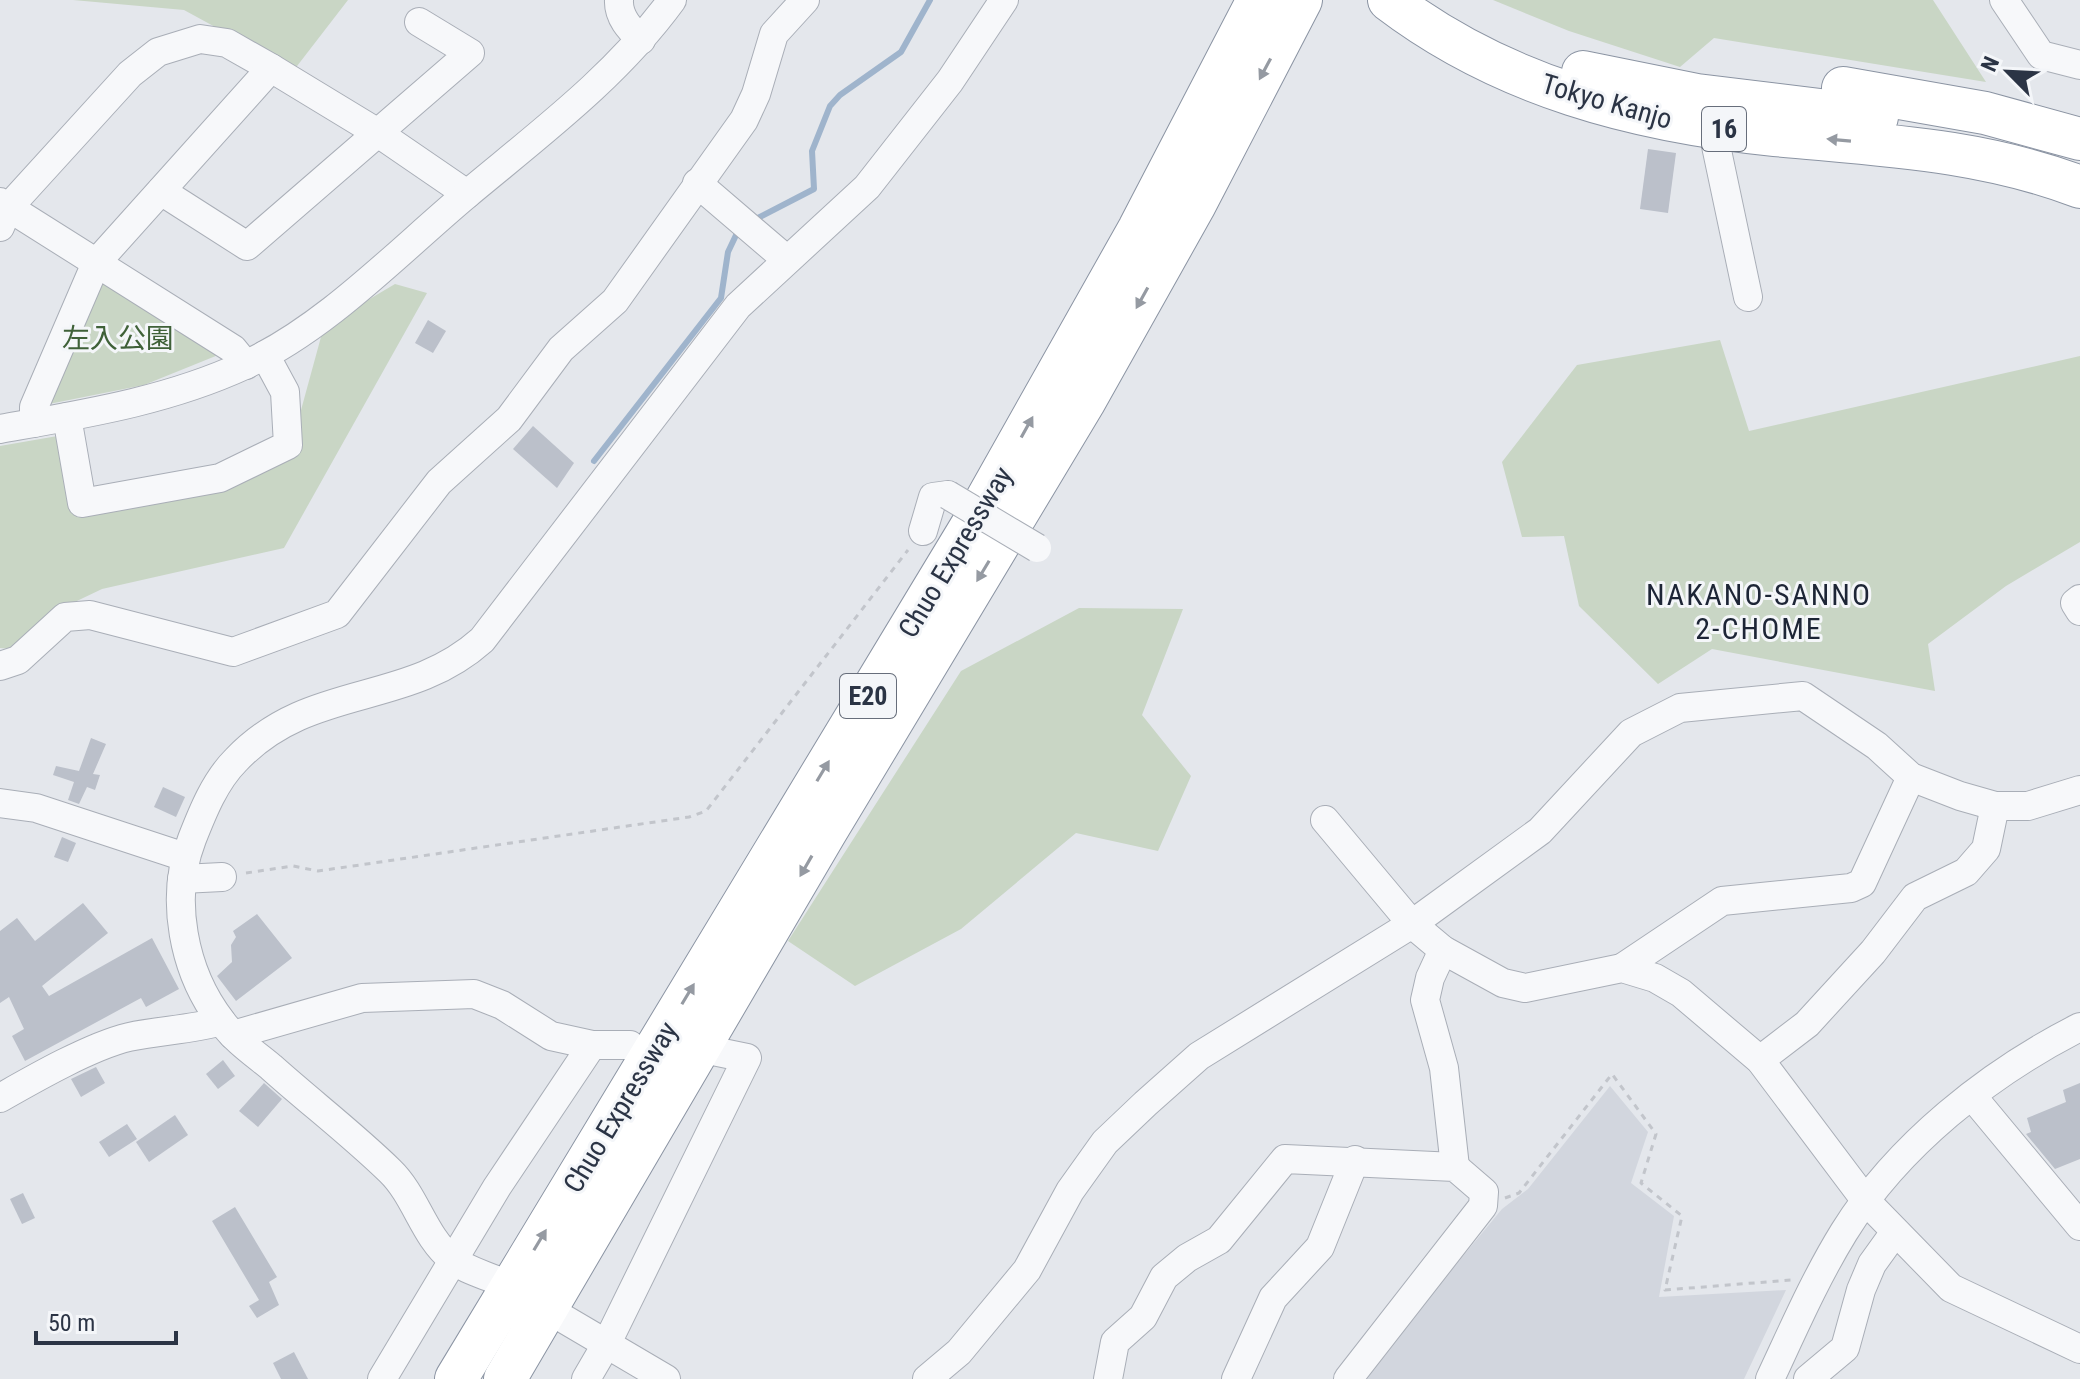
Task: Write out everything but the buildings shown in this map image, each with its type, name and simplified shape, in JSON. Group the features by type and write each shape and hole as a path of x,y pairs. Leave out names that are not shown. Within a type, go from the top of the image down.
{"highway":[{"name":"Chuo Expressway","path":"456,1379 974,522 1139,229 1258,0"},
{"name":"Chuo Expressway","path":"505,1379 1084,402 1194,206 1301,0"},
{"name":"Tokyo Kanjo","path":"1389,0 1468,50 1544,85 1631,113 1725,100 1996,161 2080,187"},
{"name":"Tokyo Kanjo","path":"1431,0 1499,40 1558,65 1639,85 1725,100 1954,129 2022,144 2080,162"},
{"path":"1725,100 1849,89 1985,113 2080,139"}],"street":[{"path":"619,0 618,9 628,27 641,40"},
{"path":"0,429 182,391 256,360 370,278 601,80 641,40 672,0"},
{"path":"0,666 18,660 65,617 90,615 233,652 337,614 439,482 509,419 561,349 615,301 744,120 756,94 774,34 805,0"},
{"path":"496,1280 455,1262 440,1248 392,1173 227,1028 188,956 182,915 184,868 215,787 255,741 284,721 312,709 441,672 482,640 738,306 867,187 950,81 1004,0"},
{"path":"2004,0 2041,55 2080,65"},
{"path":"161,191 247,246 470,53 419,22"},
{"path":"67,417 82,503 220,478 288,445 285,392 256,360 233,349 96,263 3,212 130,74 158,52 200,39 227,43 378,133 467,194"},
{"path":"34,423 34,407 96,263 271,68"},
{"path":"1725,100 1748,297"},
{"path":"697,183 787,260"},
{"path":"923,531 933,497 948,495 1037,548"},
{"path":"2080,599 2075,603 2080,611"},
{"path":"927,1379 959,1352 1027,1270 1070,1191 1105,1142 1145,1104 1199,1056 1412,924 1540,831 1631,733 1680,708 1803,696 1877,746 1911,777 1995,806 2028,806 2080,790"},
{"path":"1325,820 1412,924 1443,950 1503,983 1525,988 1622,968 1722,901 1851,888 1862,883 1911,777"},
{"path":"0,788 24,792 36,808"},
{"path":"0,803 36,808 184,868 222,877"},
{"path":"1760,1060 1807,1024 1873,952 1915,897 1966,872 1986,849 1995,806"},
{"path":"1443,950 1430,978 1425,1000 1444,1068 1455,1167"},
{"path":"1622,968 1655,978 1681,993 1760,1060 1866,1201 1951,1288 2080,1349"},
{"path":"0,1098 39,1076 127,1037 227,1028 362,998 474,994 502,1005 551,1036 592,1045 630,1045"},
{"path":"1770,1379 1814,1286 1866,1201 1947,1115 2009,1069 2080,1027"},
{"path":"382,1379 455,1262 497,1187 592,1045"},
{"path":"586,1379 607,1343 747,1058 713,1051"},
{"path":"1972,1096 2080,1226"},
{"path":"1108,1379 1115,1342 1143,1317 1164,1277 1187,1258 1219,1240 1285,1159 1455,1167 1484,1192 1483,1206 1348,1379"},
{"path":"1236,1379 1273,1298 1320,1247 1355,1160"},
{"path":"1808,1379 1845,1348 1861,1290 1872,1264 1895,1232"},
{"path":"559,1316 666,1379"}],"path":[{"path":"222,877 293,866 318,871 689,817 706,811 923,531"},
{"path":"1483,1206 1519,1193 1612,1074 1656,1134 1641,1183 1682,1216 1665,1290 1793,1280 1814,1286"}],"shaded area":[{"path":"1610,1086 1648,1132 1631,1183 1674,1216 1659,1297 1786,1290 1744,1379 1366,1379 1386,1349 1502,1209 1528,1189"}],"green space":[{"path":"73,0 348,0 294,70 184,10"},
{"path":"1493,0 1933,0 1986,82 1714,38 1680,67 1569,31"},
{"name":"左入公園","path":"96,263 233,349 144,385 34,407"},
{"path":"395,284 427,293 284,548 102,589 58,610 12,649 0,648 0,446 69,434 82,503 289,454 324,326"},
{"path":"1720,340 1749,431 2080,356 2080,542 2006,586 1928,644 1935,691 1712,649 1658,684 1579,606 1564,536 1522,537 1502,462 1577,365"},
{"path":"1079,608 1183,609 1142,715 1191,776 1158,851 1076,833 961,929 855,986 788,941 961,671"}],"waterway":[{"path":"752,221 814,189 812,151 830,106 840,95 901,52 930,0"},
{"path":"594,461 721,298 728,252 738,231"}],"district":[{"name":"NAKANO-SANNO 2-CHOME","path":"1759,612"}]}
